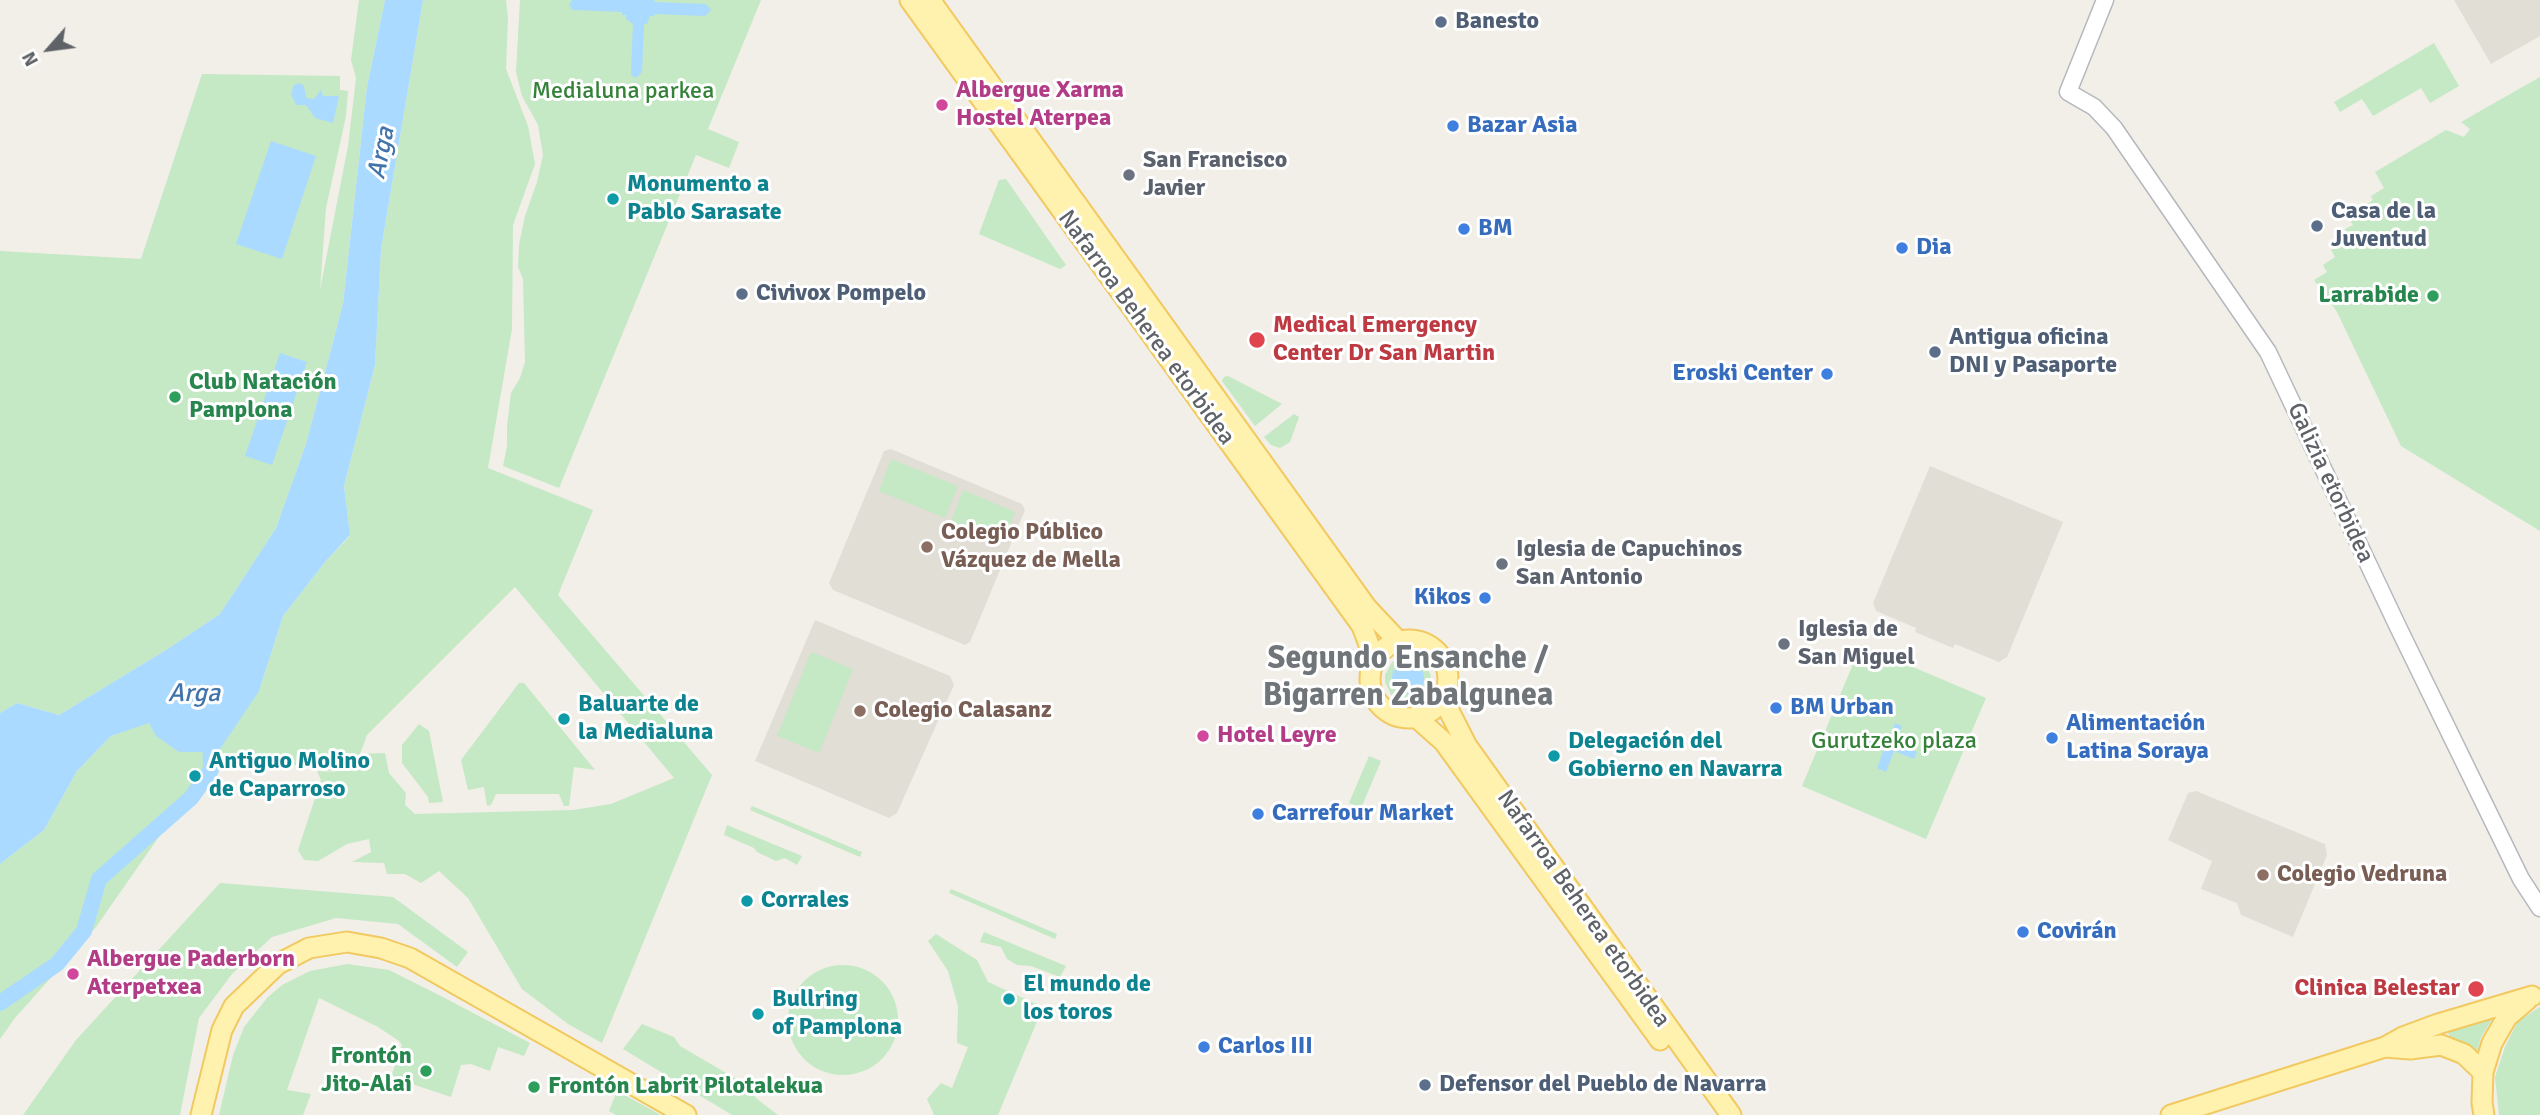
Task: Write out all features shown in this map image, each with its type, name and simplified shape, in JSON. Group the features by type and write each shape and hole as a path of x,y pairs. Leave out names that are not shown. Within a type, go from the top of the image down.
{"main road":[{"name":"Nafarroa Beherea etorbidea","path":"910,0 1362,626 1375,661"},
{"name":"Nafarroa Beherea etorbidea","path":"930,0 1367,608 1399,642"},
{"path":"1399,642 1419,642 1432,648 1441,657 1446,668 1448,680 1443,699 1427,714 1416,718 1393,715 1384,709 1375,698 1371,686 1375,661 1381,652 1399,642"},
{"name":"Nafarroa Beherea etorbidea","path":"1443,699 1467,746 1731,1115"},
{"name":"Nafarroa Beherea etorbidea","path":"1416,718 1448,748 1714,1115"},
{"path":"201,1115 222,1030 233,1006 278,964 309,948 347,942 381,948 410,958 686,1115"},
{"path":"2171,1115 2385,1047 2438,1024 2536,995"},
{"path":"2481,1111 2483,1072 2491,1043 2507,1017 2536,995"},
{"path":"2385,1047 2410,1049 2441,1045 2464,1054 2483,1072"}],"street":[{"name":"Galizia etorbidea","path":"2105,0 2068,92 2094,107 2114,128 2268,352 2521,879 2540,908"}],"shaded area":[{"path":"2454,0 2540,0 2540,36 2491,64"},
{"name":"Colegio Público Vázquez de Mella","path":"891,449 1022,504 1025,510 970,642 965,645 833,590 829,583 884,451"},
{"path":"1930,466 2063,522 2007,657 1999,662 1955,644 1953,648 1915,632 1916,628 1876,611 1873,603"},
{"name":"Colegio Calasanz","path":"815,620 950,676 954,685 897,813 889,818 755,761"},
{"name":"Colegio Vedruna","path":"2196,791 2325,844 2327,855 2293,937 2241,915 2237,903 2201,889 2212,861 2168,840 2188,793"}],"green space":[{"name":"Club Natación Pamplona","path":"359,0 385,0 367,87 343,304 306,444 276,528 220,614 59,715 17,703 0,713 0,251 141,259 202,74 340,76 340,90 348,91 346,116 326,208 320,290 348,146 356,78 351,60"},
{"path":"423,0 506,0 506,69 528,126 535,164 513,225 512,329 488,468 593,510 558,595 712,775 602,1043 568,1024 522,989 468,898 439,871 421,883 405,874 387,874 384,863 352,862 371,852 369,839 347,844 318,861 304,860 298,850 321,780 317,771 337,772 218,752 96,927 15,1018 0,1039 0,864 44,830 77,771 111,736 149,722 157,736 259,691 283,616 325,562 350,536 344,486 375,365 381,249","holes":["515,587 674,778 611,804 573,810 415,814 405,805 406,793 389,773 385,753 360,754 367,735"]},
{"name":"Medialuna parkea","path":"520,0 761,0 708,129 739,142 729,168 696,155 559,488 503,466 511,393 525,362 523,279 518,267 519,245 543,155 538,125 522,96 516,72"},
{"path":"2434,43 2459,86 2430,103 2421,88 2373,116 2362,99 2340,112 2334,102"},
{"name":"Larrabide","path":"2540,77 2540,531 2401,446 2337,312 2314,280 2327,272 2323,265 2335,257 2331,250 2350,238 2345,229 2353,225 2350,220 2363,212 2361,208 2373,200 2371,196 2384,188 2375,172 2446,130 2464,137 2470,129 2461,122"},
{"path":"1006,179 1066,265 1060,269 979,234 999,180"},
{"path":"1228,376 1282,404 1255,426 1222,381"},
{"path":"1294,414 1299,417 1290,442 1280,448 1271,445 1264,437"},
{"path":"891,459 958,486 945,518 879,491"},
{"path":"963,490 1015,512 1002,543 951,521"},
{"name":"Gurutzeko plaza","path":"1861,645 1986,698 1926,839 1802,786"},
{"path":"811,652 853,669 819,753 777,736"},
{"path":"1412,656 1425,663 1431,676 1429,690 1411,703 1397,700 1391,695 1385,682 1385,675 1392,662"},
{"path":"519,683 524,683 595,770 574,767 569,806 564,806 559,794 496,794 491,805 487,806 484,787 468,790 461,760"},
{"path":"419,724 429,731 443,802 429,803 428,797 402,763 402,745"},
{"path":"1369,756 1381,761 1361,808 1349,803"},
{"path":"752,806 862,852 860,857 750,810"},
{"path":"727,825 802,856 797,865 785,858 776,861 724,835"},
{"path":"220,883 393,897 468,952 457,967 398,924 336,918 272,937 232,974 199,1018 180,1115 23,1115 76,1040"},
{"path":"951,889 1057,934 1055,939 949,893"},
{"path":"984,932 1066,966 1060,977 1031,966 1017,965 1007,959 1001,947 980,942"},
{"path":"936,934 977,960 988,982 1043,1007 998,1115 934,1115 927,1099 941,1083 952,1088 968,1047 957,1043 958,1006 948,971 928,941"},
{"path":"347,964 389,970 439,995 530,1043 524,1056 498,1047 490,1071 471,1064 461,1065 451,1097 391,1077 402,1045 399,1041 378,1027 319,998 287,1090 311,1094 303,1115 219,1115 233,1055 244,1027 267,998 282,985 310,971"},
{"path":"843,965 864,969 882,981 894,999 898,1020 894,1041 882,1059 864,1071 843,1075 822,1071 804,1059 792,1041 788,1020 792,999 804,981 822,969"},
{"path":"2540,1007 2540,1115 2499,1115 2495,1077 2505,1047 2518,1021"},
{"path":"2496,1013 2481,1037 2477,1052 2450,1039 2447,1028"},
{"path":"642,1024 674,1037 680,1046 745,1084 757,1099 778,1115 732,1115 623,1049"},
{"path":"617,1091 661,1115 616,1115 609,1111"}],"water":[{"name":"Arga","path":"385,0 423,0 381,249 375,365 344,486 350,535 283,616 259,691 218,752 179,752 156,736 149,723 111,736 77,771 44,830 0,864 0,713 17,703 59,715 220,614 276,528 306,444 343,304 367,87"},
{"path":"572,0 654,0 706,4 711,10 705,16 650,16 647,24 644,24 642,72 636,78 631,75 633,24 626,19 626,15 622,15 622,12 573,10 569,5"},
{"path":"299,83 304,86 306,98 314,99 321,90 323,96 339,96 333,123 315,118 306,105 296,105 291,94 294,85"},
{"path":"271,141 316,156 282,259 236,244"},
{"path":"280,353 307,362 272,465 245,456"},
{"path":"1408,662 1419,667 1424,678 1419,689 1408,694 1397,689 1392,678 1397,667"},
{"path":"1895,723 1902,726 1895,743 1917,752 1914,759 1894,751 1886,772 1877,768 1884,749 1866,743 1870,733 1889,740"}],"waterway":[{"path":"0,1003 57,964 84,931 99,879 191,798 211,770 210,731"}],"place":[{"name":"Banesto","path":"1441,22"},
{"name":"Albergue Xarma Hostel Aterpea","path":"942,105"},
{"name":"Bazar Asia","path":"1453,126"},
{"name":"San Francisco Javier","path":"1129,175"},
{"name":"Monumento a Pablo Sarasate","path":"613,199"},
{"name":"Casa de la Juventud","path":"2317,226"},
{"name":"BM","path":"1464,229"},
{"name":"Dia","path":"1902,248"},
{"name":"Civivox Pompelo","path":"742,294"},
{"name":"Larrabide","path":"2433,296"},
{"name":"Medical Emergency Center Dr San Martin","path":"1257,340"},
{"name":"Antigua oficina DNI y Pasaporte","path":"1935,352"},
{"name":"Eroski Center","path":"1827,374"},
{"name":"Club Natación Pamplona","path":"175,397"},
{"name":"Colegio Público Vázquez de Mella","path":"927,547"},
{"name":"Iglesia de Capuchinos San Antonio","path":"1502,564"},
{"name":"Kikos","path":"1485,598"},
{"name":"Iglesia de San Miguel","path":"1784,644"},
{"name":"BM Urban","path":"1776,708"},
{"name":"Colegio Calasanz","path":"860,711"},
{"name":"Baluarte de la Medialuna","path":"564,719"},
{"name":"Hotel Leyre","path":"1203,736"},
{"name":"Alimentación Latina Soraya","path":"2052,738"},
{"name":"Delegación del Gobierno en Navarra","path":"1554,756"},
{"name":"Antiguo Molino de Caparroso","path":"195,776"},
{"name":"Carrefour Market","path":"1258,814"},
{"name":"Colegio Vedruna","path":"2263,875"},
{"name":"Corrales","path":"747,901"},
{"name":"Covirán","path":"2023,932"},
{"name":"Albergue Paderborn Aterpetxea","path":"73,974"},
{"name":"Clinica Belestar","path":"2476,989"},
{"name":"El mundo de los toros","path":"1009,999"},
{"name":"Bullring of Pamplona","path":"758,1014"},
{"name":"Carlos III","path":"1204,1047"},
{"name":"Frontón Jito-Alai","path":"426,1071"},
{"name":"Defensor del Pueblo de Navarra","path":"1425,1085"},
{"name":"Frontón Labrit Pilotalekua","path":"534,1087"}],"district":[{"name":"Segundo Ensanche / Bigarren Zabalgunea","path":"1408,678"}]}
